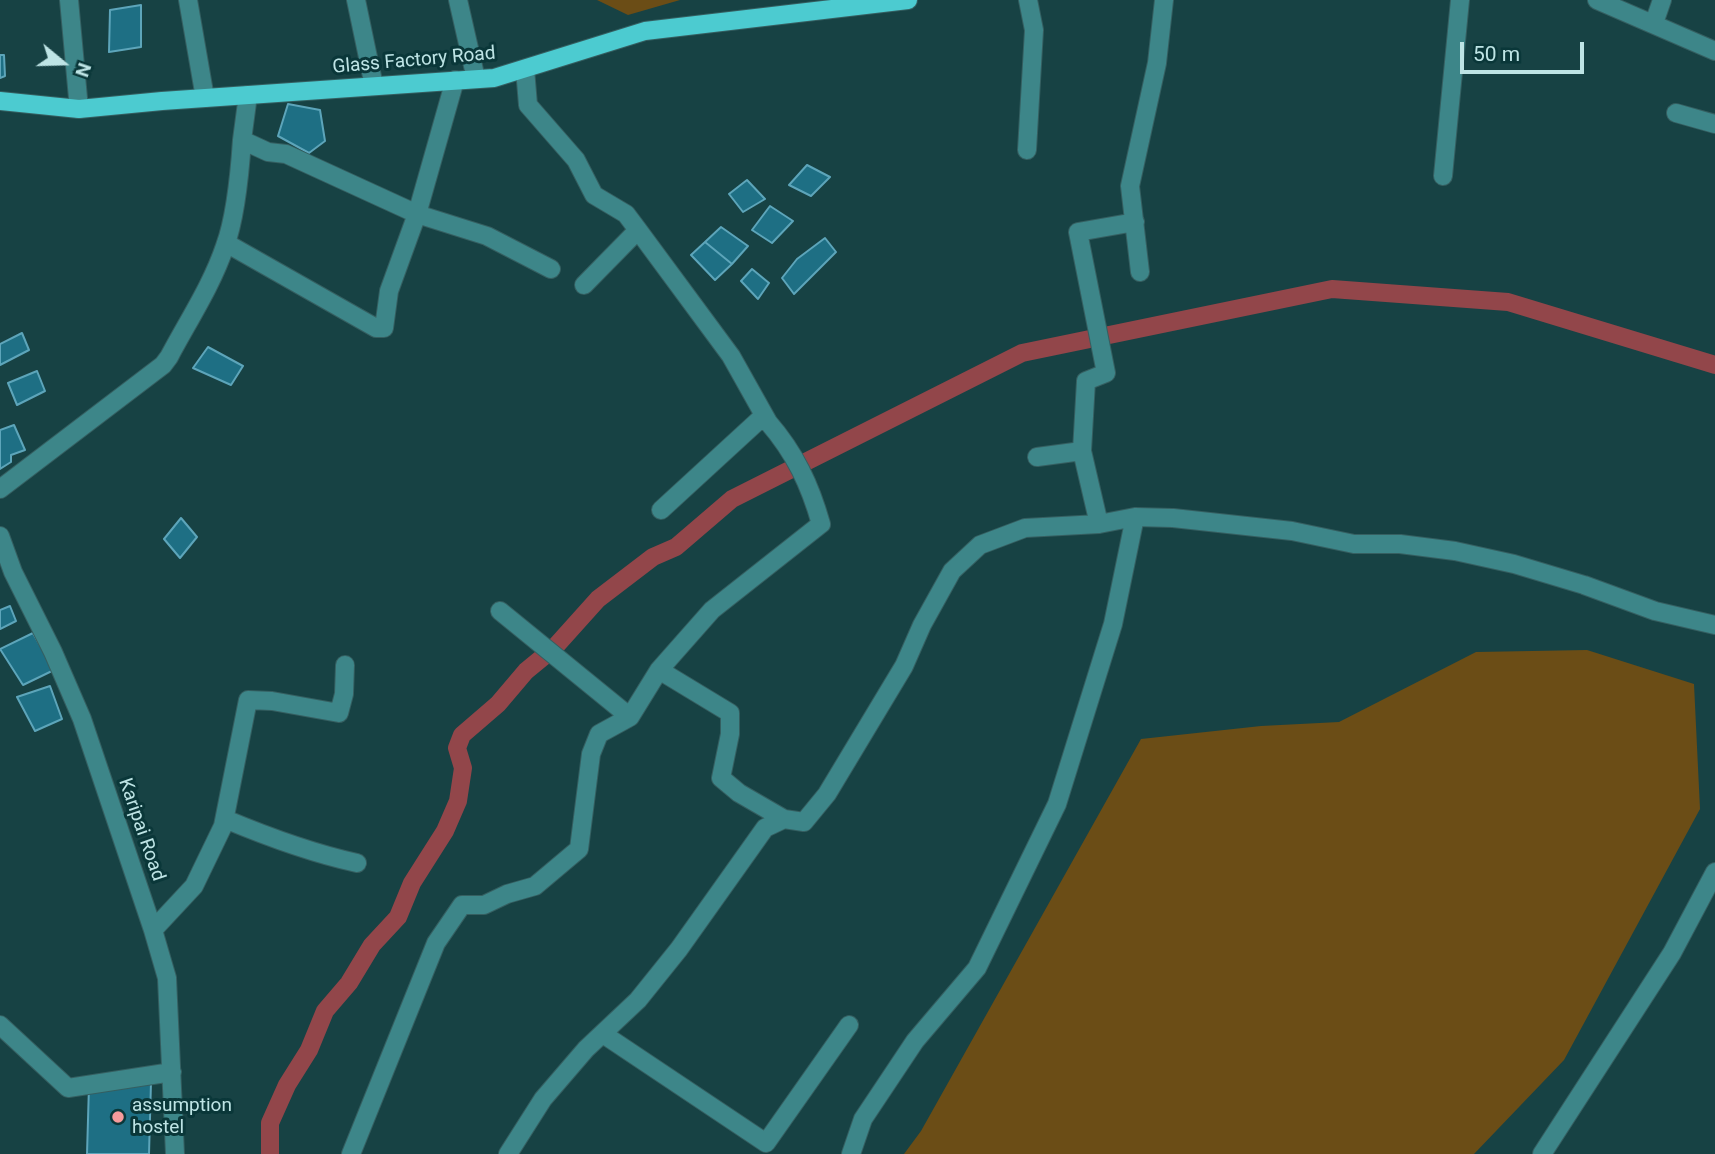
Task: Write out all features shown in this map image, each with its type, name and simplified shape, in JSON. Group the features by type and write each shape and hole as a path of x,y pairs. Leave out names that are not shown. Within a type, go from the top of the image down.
{"main road":[{"name":"Glass Factory Road","path":"0,101 79,110 248,94 494,78 645,32 908,0"}],"street":[{"path":"69,0 79,110"},
{"path":"188,0 205,98"},
{"path":"356,0 374,86"},
{"path":"458,0 476,79"},
{"path":"1027,150 1034,30 1028,0"},
{"path":"1140,272 1130,186 1157,63 1164,0"},
{"path":"1443,176 1460,0"},
{"path":"1597,0 1715,51"},
{"path":"1654,23 1661,0"},
{"path":"351,1154 436,943 462,905 484,905 507,894 536,886 579,849 591,754 599,734 630,718 659,670 712,610 821,524 812,495 788,445 768,422 731,355 626,214 594,195 576,160 528,105 525,69"},
{"path":"226,243 376,328 384,328 389,291 417,214 455,80"},
{"path":"0,488 163,365 218,265 226,243 241,162 248,94"},
{"path":"1676,113 1715,124"},
{"path":"243,140 268,152 286,154 417,214 487,236 551,269"},
{"path":"1099,524 1082,451 1086,381 1107,373 1078,232 1135,222"},
{"path":"584,285 638,230"},
{"path":"661,510 759,420 768,422"},
{"path":"1037,457 1082,451"},
{"path":"659,670 730,713 730,734 720,778 738,793 784,819 804,822 827,794 904,666 922,625 952,571 980,545 1025,528 1099,524 1135,517 1173,518 1292,531 1354,544 1401,544 1455,551 1514,564 1584,585 1655,611 1715,625"},
{"path":"851,1154 863,1119 915,1041 977,968 1057,804 1113,624 1135,517"},
{"name":"Karipai Road","path":"0,536 13,572 54,652 82,719 167,978 175,1154"},
{"path":"500,611 630,718"},
{"path":"153,930 194,886 225,819 248,700 272,701 339,713 344,694 345,666"},
{"path":"225,819 277,841 357,863"},
{"path":"508,1154 543,1099 586,1049 638,1000 695,927 765,828 784,819"},
{"path":"1542,1154 1672,953 1715,872"},
{"path":"0,1025 68,1088 172,1072"},
{"path":"603,1034 766,1143 849,1026"}],"shaded area":[{"path":"597,0 680,0 628,15"},
{"path":"1587,650 1694,684 1700,809 1564,1060 1474,1154 904,1154 921,1131 1141,739 1261,726 1339,722 1476,652"}],"building":[{"path":"141,5 141,47 109,52 110,10"},
{"path":"0,55 4,55 5,76 0,78"},
{"path":"288,104 320,110 325,141 309,153 278,136"},
{"path":"807,165 830,177 811,196 789,185"},
{"path":"747,180 765,199 743,212 729,194"},
{"path":"770,206 793,221 772,243 752,230"},
{"path":"721,227 748,246 732,264 705,242"},
{"path":"825,238 836,252 794,294 782,278 797,259"},
{"path":"705,242 732,264 715,280 691,255"},
{"path":"752,269 769,283 758,299 741,281"},
{"path":"22,333 29,350 0,365 0,344"},
{"path":"208,347 243,366 231,385 193,368"},
{"path":"37,371 45,391 17,405 8,383"},
{"path":"14,425 25,450 11,455 11,462 0,469 0,430"},
{"path":"181,518 197,537 180,558 164,539"},
{"path":"10,606 16,621 0,629 0,610"},
{"path":"33,633 54,670 23,685 0,649"},
{"path":"50,686 62,719 35,731 17,697"},
{"name":"assumption hostel","path":"151,1082 149,1154 87,1154 89,1085"}],"waterway":[{"path":"270,1154 270,1123 287,1085 309,1050 325,1011 349,983 372,945 398,917 412,883 445,831 458,801 463,768 457,748 462,735 498,704 526,671 554,648 598,599 653,557 676,547 732,499 1022,353 1332,289 1508,302 1715,365"}],"place":[{"name":"assumption hostel","path":"118,1117"}]}
